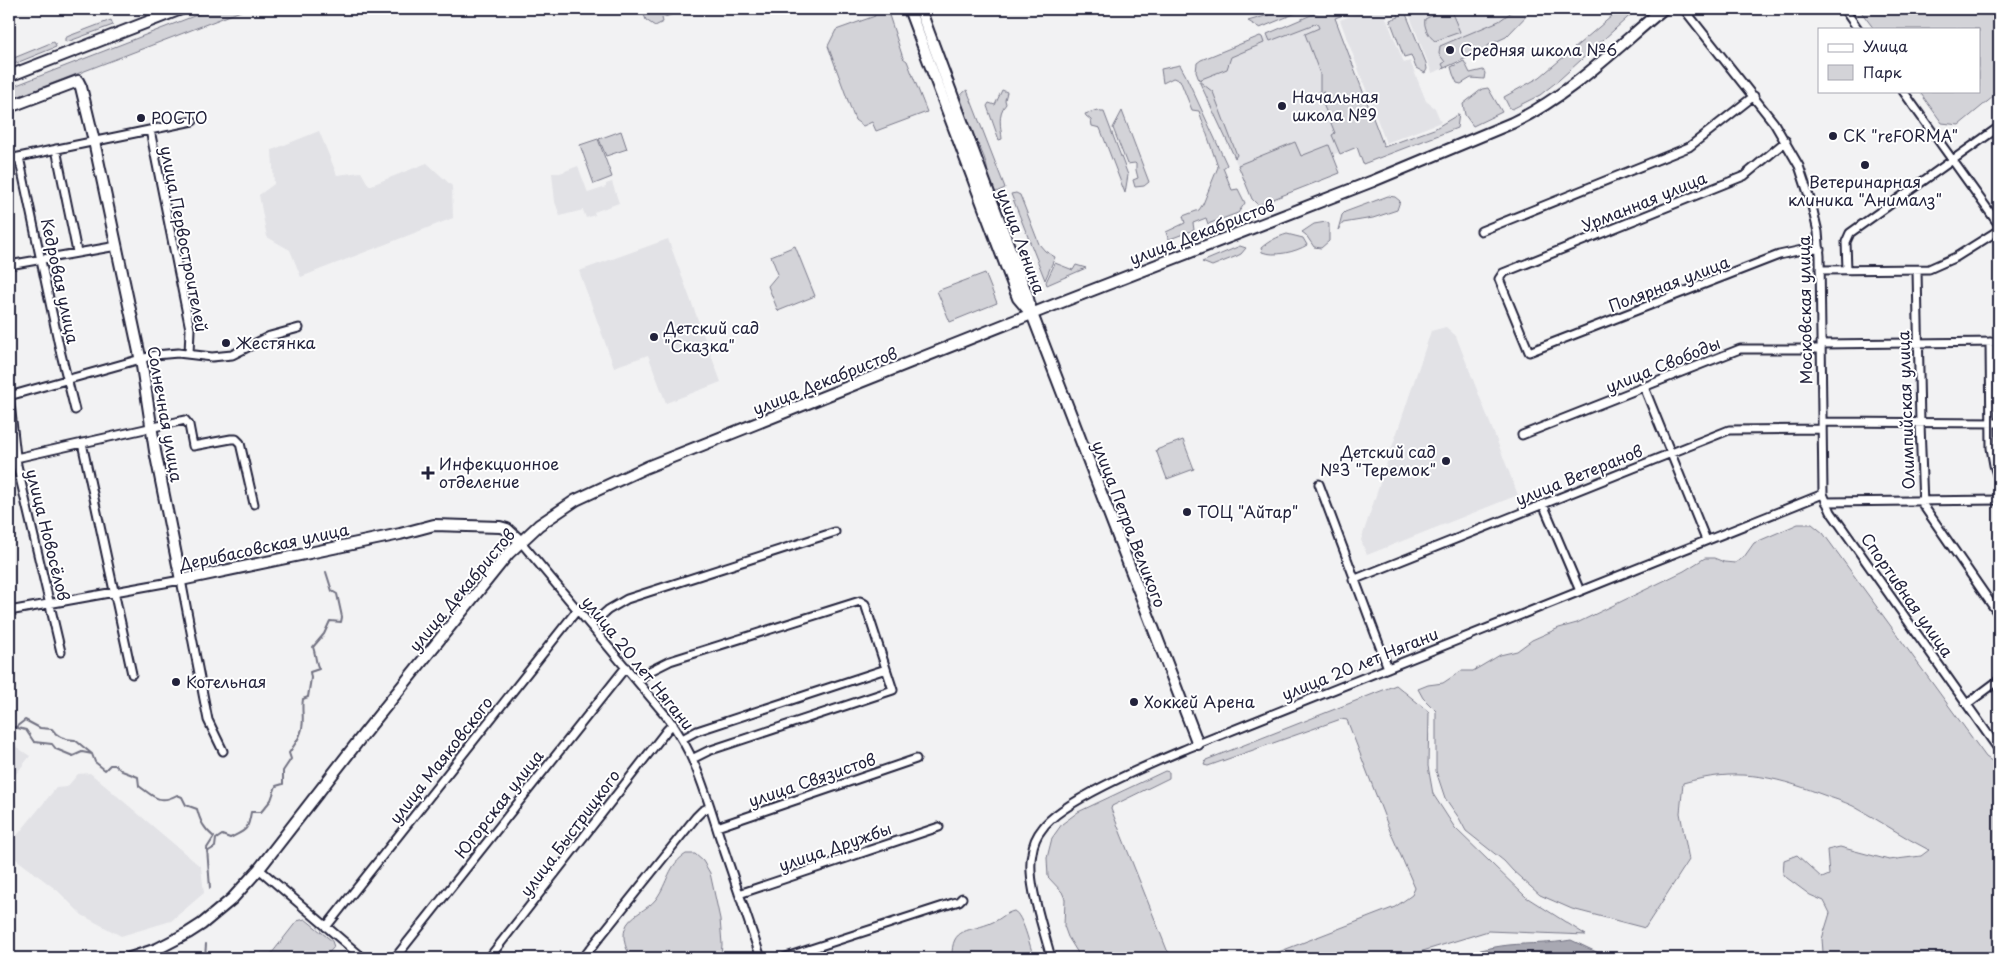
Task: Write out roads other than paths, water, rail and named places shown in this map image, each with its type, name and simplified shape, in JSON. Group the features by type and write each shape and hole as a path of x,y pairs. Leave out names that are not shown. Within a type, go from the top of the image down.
{"main road":[{"path":"9,76 181,9"},
{"name":"улица Ленина","path":"908,9 952,113"},
{"name":"улица Ленина","path":"920,9 952,113 1018,298 1032,314"},
{"name":"улица Декабристов","path":"130,958 157,949 202,924 232,899 259,869 495,569 520,541 558,511 595,490 647,467 1373,181 1524,117 1561,94 1663,9"},
{"name":"Солнечная улица","path":"9,107 78,81 94,140 117,246 140,358 155,451 181,580"},
{"name":"улица Петра Великого","path":"1032,314 1198,744"},
{"name":"Дерибасовская улица","path":"181,580 400,534 434,525 500,527 511,532 520,541"}],"street":[{"name":"Московская улица","path":"1684,9 1754,96 1786,141 1807,188 1816,223 1820,249 1823,494 1826,502"},
{"path":"1844,9 1857,28"},
{"path":"1904,92 1998,222"},
{"path":"1481,231 1690,147 1754,96"},
{"path":"9,159 193,121"},
{"path":"1847,270 1846,242 1850,233 1999,127"},
{"name":"улица Первостроителей","path":"150,130 190,329 189,354"},
{"name":"Урманная улица","path":"1529,352 1499,280 1503,273 1744,176 1786,141"},
{"path":"56,148 76,252"},
{"name":"Кедровая улица","path":"20,156 75,410"},
{"path":"1820,270 1929,269 1946,262 1999,230"},
{"path":"9,265 117,246"},
{"name":"Полярная улица","path":"1529,352 1780,255 1802,250 1820,249"},
{"name":"Олимпийская улица","path":"1917,270 1917,343 1922,500 1927,512 1999,615"},
{"path":"9,395 68,380 140,358 167,353 212,357 232,355 270,336 299,328"},
{"path":"1990,342 1992,458 1999,481"},
{"name":"улица Свободы","path":"1522,436 1740,349 1999,342"},
{"path":"1644,387 1706,540"},
{"name":"улица Новосёлов","path":"9,395 16,458 61,652"},
{"path":"16,458 185,420 189,425 193,446 231,439 238,440 254,504"},
{"name":"улица Ветеранов","path":"1354,580 1729,430 1822,426 1999,423"},
{"path":"82,442 132,674"},
{"path":"1319,484 1388,668"},
{"name":"улица 20 лет Нягани","path":"1051,958 1032,883 1032,854 1042,828 1064,809 1103,787 1198,744 1823,494"},
{"path":"1826,502 1999,500"},
{"name":"Спортивная улица","path":"1826,502 1831,512 1999,750"},
{"path":"1543,504 1580,591"},
{"path":"591,626 608,610 627,599 835,532"},
{"name":"улица 20 лет Нягани","path":"520,541 673,724 682,739 692,759 710,807 761,958"},
{"name":"Дерибасовская улица","path":"9,611 51,605 181,580"},
{"name":"Солнечная улица","path":"181,580 206,710 213,733 223,751"},
{"path":"638,682 648,672 670,662 860,601 865,604 893,690 708,751 692,759"},
{"name":"улица Маяковского","path":"326,927 578,609"},
{"name":"Югорская улица","path":"394,958 626,667"},
{"path":"682,739 697,731 886,669"},
{"path":"1967,704 1999,680"},
{"name":"улица Быстрицкого","path":"489,958 673,724"},
{"name":"улица Связистов","path":"717,827 916,759"},
{"path":"582,958 696,817 710,807"},
{"name":"улица Дружбы","path":"739,894 939,827"},
{"path":"259,869 363,958"},
{"path":"783,958 959,901 962,898"}],"waterway":[{"path":"207,852 215,847 216,839 222,835 230,838 245,829 249,823 251,812 261,812 271,800 276,786 283,784 283,771 291,759 289,753 302,728 303,699 308,697 310,672 319,669 313,647 324,634 330,621 341,622 342,617 337,594 332,591 326,572"},
{"path":"16,727 25,720 40,728 52,729 62,738 75,740 92,754"},
{"path":"9,726 26,730 34,742 52,744 56,749 73,756 82,752 92,754 95,762 105,770 110,765 115,765 122,771 138,777 139,786 152,796 165,799 177,795 182,797 186,805 197,809 203,824 214,837 207,848 210,888"},
{"path":"205,958 206,944"}],"place":[{"name":"Средняя школа №6","path":"1450,50"},
{"name":"Начальная школа №9","path":"1282,106"},
{"name":"РОСТО","path":"141,118"},
{"name":"СК \"reFORMA\"","path":"1833,136"},
{"name":"Ветеринарная клиника \"Анималз\"","path":"1865,165"},
{"name":"Детский сад \"Сказка\"","path":"654,337"},
{"name":"Жестянка","path":"226,343"},
{"name":"Детский сад №3 \"Теремок\"","path":"1446,461"},
{"name":"Инфекционное отделение","path":"428,473"},
{"name":"ТОЦ \"Айтар\"","path":"1187,512"},
{"name":"Котельная","path":"176,682"},
{"name":"Хоккей Арена","path":"1134,702"}]}
